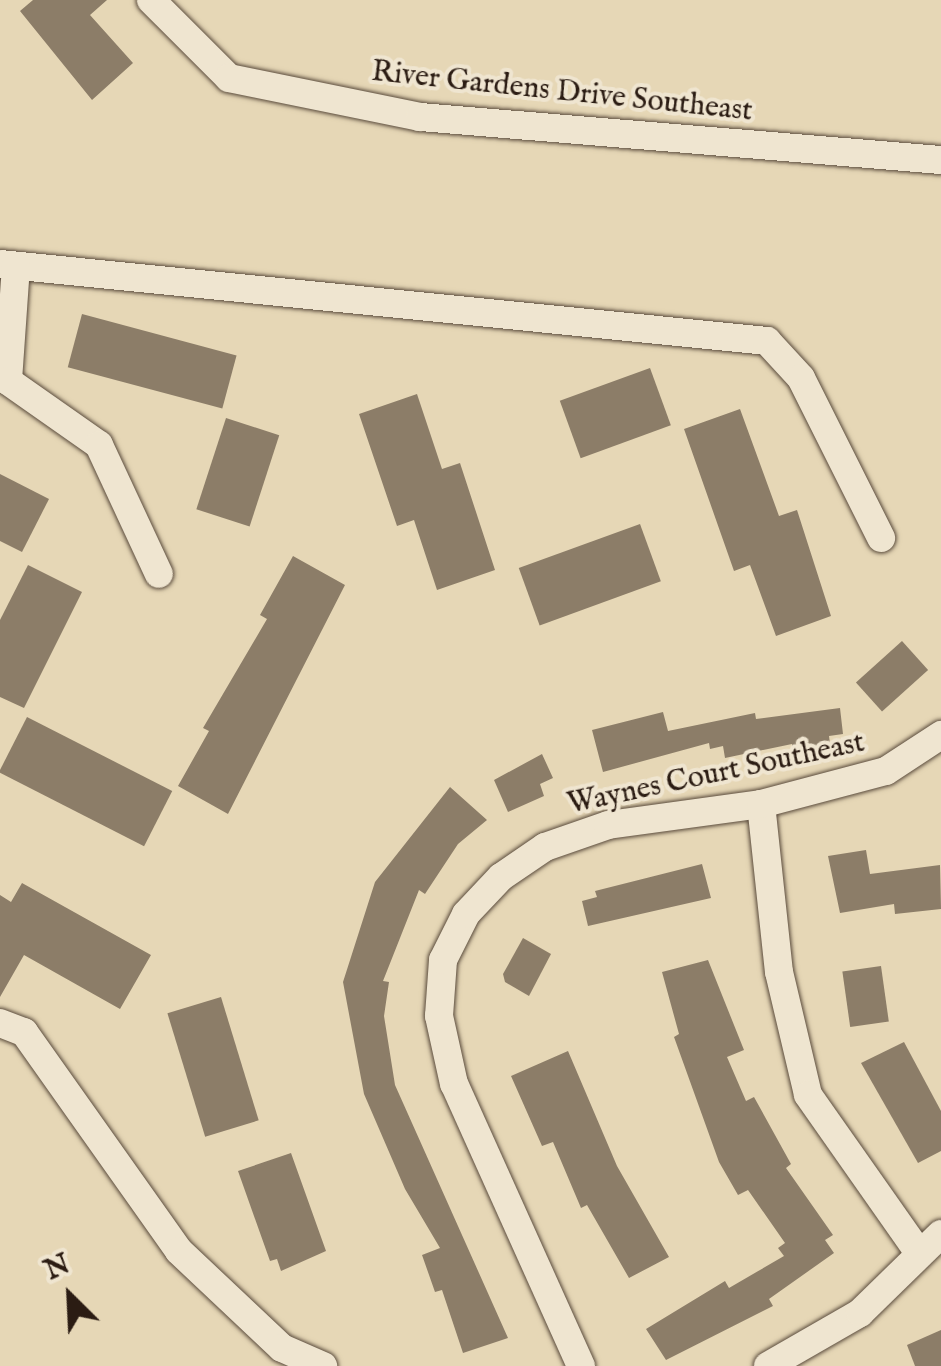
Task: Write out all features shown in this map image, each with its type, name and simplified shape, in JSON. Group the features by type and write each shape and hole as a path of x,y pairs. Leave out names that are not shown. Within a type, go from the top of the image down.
{"street":[{"name":"River Gardens Drive Southeast","path":"151,0 229,78 420,117 941,160"},
{"path":"159,574 99,445 8,381 8,265 767,341 801,378 881,538"},
{"name":"Waynes Court Southeast","path":"581,1366 454,1084 439,1016 443,960 466,914 501,876 545,846 608,824 760,804 886,771 941,735"},
{"path":"760,804 780,972 808,1095 920,1253"},
{"path":"0,1023 24,1032 179,1252 282,1348 323,1366"},
{"path":"768,1366 860,1313 941,1234"}],"building":[{"path":"33,0 107,0 90,15 133,63 92,100 20,11"},
{"path":"82,314 237,355 222,409 68,367"},
{"path":"650,368 671,425 581,458 560,401"},
{"path":"417,394 442,469 460,463 495,570 437,590 414,520 397,526 359,414"},
{"path":"740,409 779,516 797,510 831,616 776,636 750,565 734,571 684,429"},
{"path":"226,418 279,435 250,527 196,509"},
{"path":"0,474 49,499 22,552 0,541"},
{"path":"640,524 661,581 540,625 519,568"},
{"path":"293,556 345,585 228,814 178,786 209,731 203,728 267,619 260,615"},
{"path":"28,565 82,592 24,708 0,697 0,620"},
{"path":"902,641 928,670 882,711 856,682"},
{"path":"840,708 843,734 829,736 830,744 792,749 792,744 725,758 723,746 710,749 709,743 603,772 592,730 663,712 668,731 755,713 756,719"},
{"path":"27,717 172,791 144,846 0,773"},
{"path":"542,754 553,778 540,784 544,796 508,812 494,780"},
{"path":"450,787 487,820 458,844 425,894 419,890 383,981 389,982 384,1016 395,1085 508,1338 463,1353 442,1290 435,1292 422,1255 440,1248 405,1189 364,1094 343,982 375,882"},
{"path":"866,850 870,874 940,865 941,909 895,914 894,904 840,913 828,856"},
{"path":"702,864 711,898 588,926 582,901 597,897 595,891"},
{"path":"22,883 151,955 120,1009 24,955 0,997 0,895 11,902"},
{"path":"523,938 551,954 529,996 505,982 503,974"},
{"path":"708,960 744,1050 727,1057 746,1101 754,1097 791,1164 786,1168 833,1235 825,1240 834,1253 769,1299 773,1306 666,1360 646,1329 725,1281 729,1288 784,1256 778,1248 785,1243 748,1190 738,1195 719,1162 674,1037 679,1034 662,972"},
{"path":"881,966 889,1021 850,1027 842,971"},
{"path":"221,997 259,1120 205,1137 167,1013"},
{"path":"904,1042 941,1111 941,1151 918,1163 861,1063"},
{"path":"568,1051 617,1166 669,1257 629,1278 587,1205 581,1208 553,1142 542,1146 511,1076"},
{"path":"291,1153 326,1251 281,1271 277,1259 270,1261 238,1171"},
{"path":"941,1330 941,1366 915,1366 907,1345"}]}
